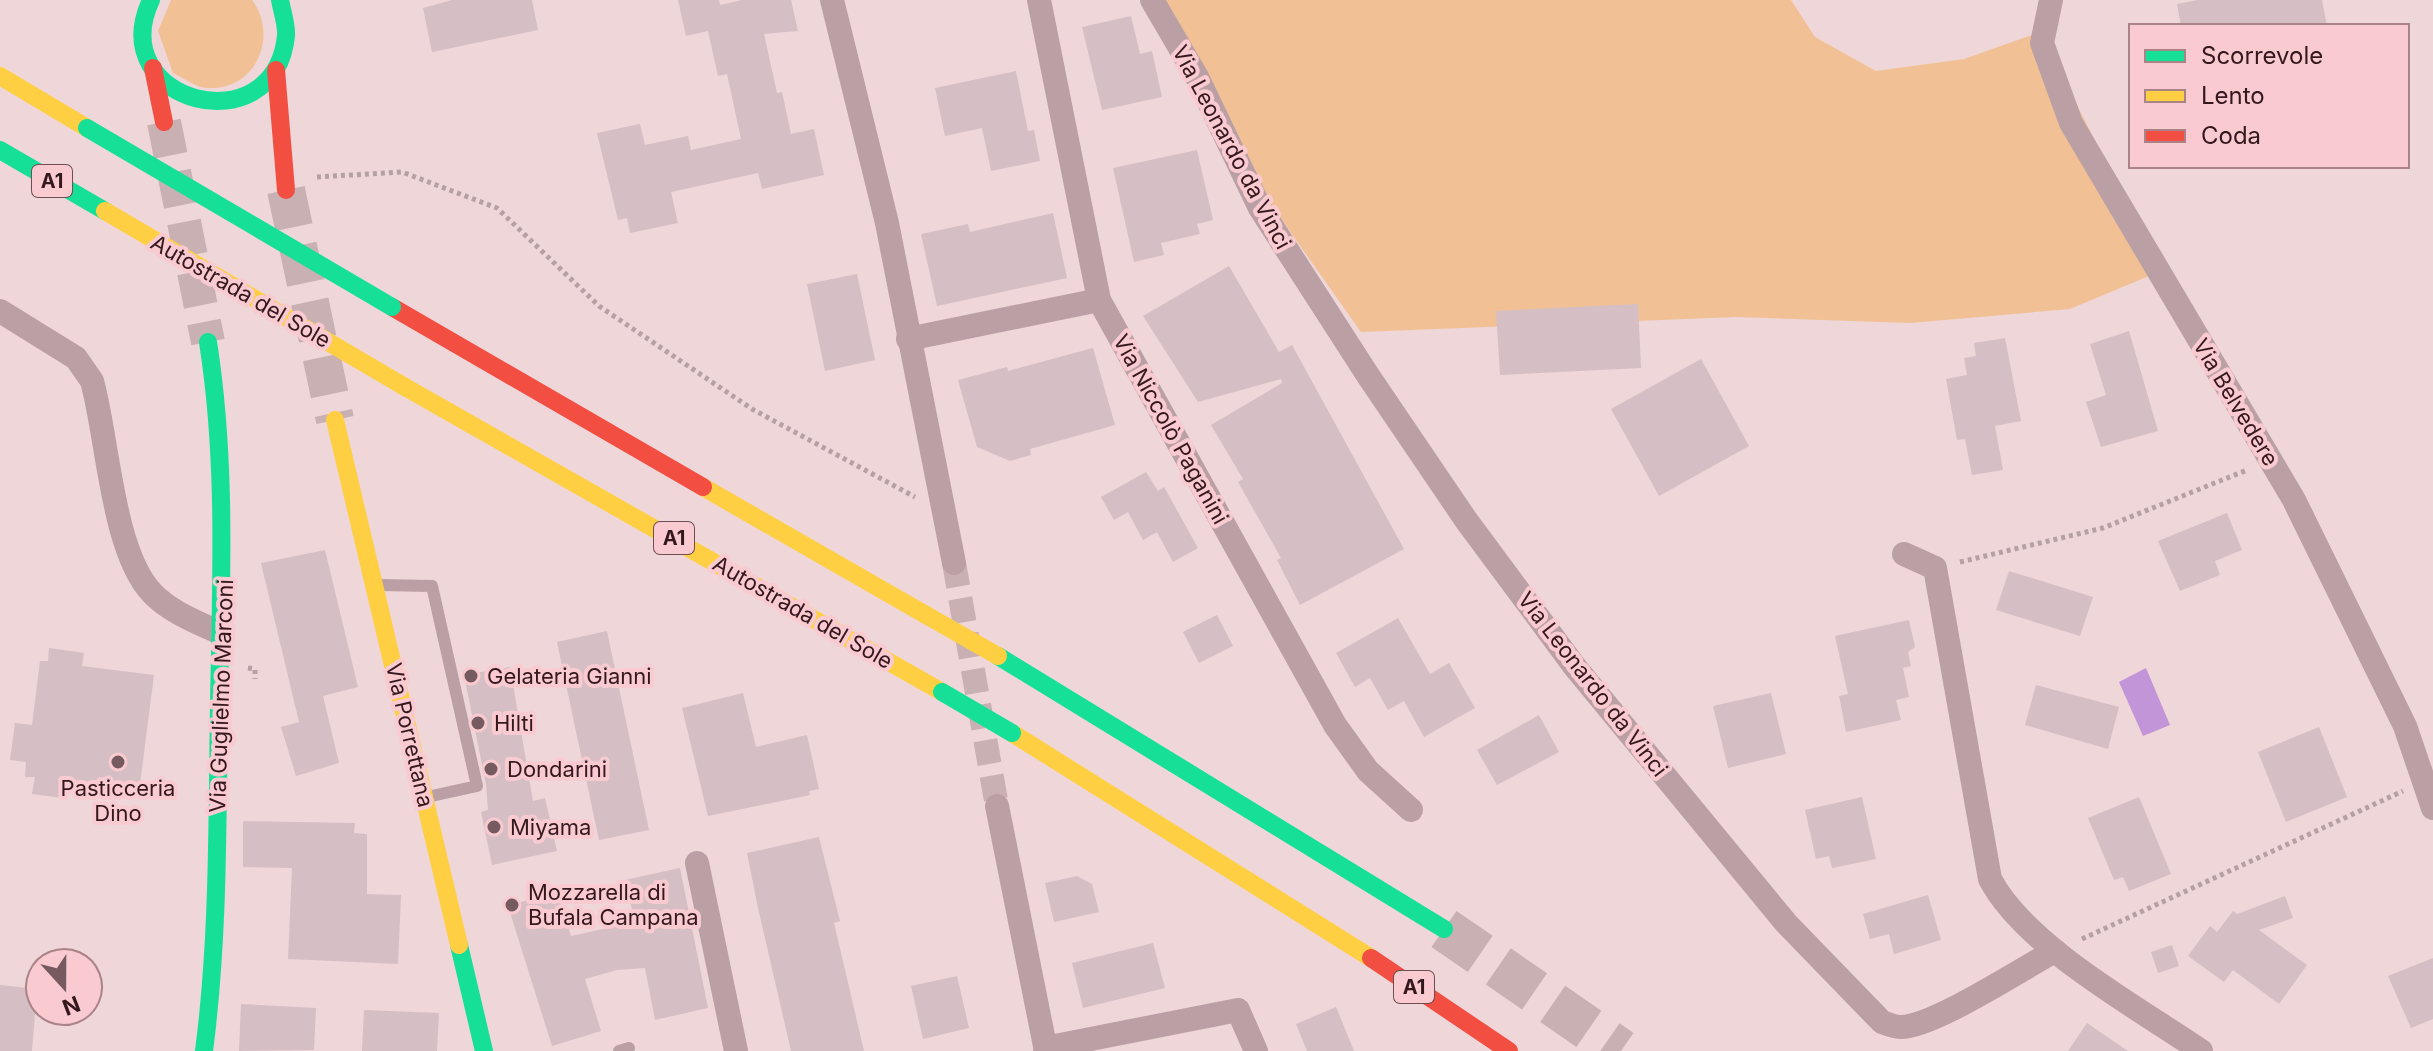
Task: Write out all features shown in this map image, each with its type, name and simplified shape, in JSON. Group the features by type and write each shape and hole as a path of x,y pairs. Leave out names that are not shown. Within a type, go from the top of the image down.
{"main road":[{"path":"151,0 143,31 171,126 213,103 252,93 276,70"},
{"path":"280,0 287,35 276,70 284,182"},
{"path":"153,68 180,94 213,103 238,117"},
{"path":"0,76 392,307 998,656 1444,929"},
{"path":"261,138 284,182"},
{"name":"Autostrada del Sole","path":"0,150 405,387 1012,733 1320,923 1509,1051"},
{"name":"Via Guglielmo Marconi","path":"204,1051 214,981 225,482 208,342"},
{"name":"Via Porrettana","path":"335,420 484,1051"}],"street":[{"path":"832,0 887,223 954,563"},
{"name":"Via Niccolò Paganini","path":"1039,0 1099,300 1335,725 1368,771 1411,810"},
{"name":"Via Leonardo da Vinci","path":"1152,0 1197,77 1260,208 1466,520 1575,667 1786,923 1882,1022 1898,1028 1916,1025 1940,1014 2055,951"},
{"name":"Via Belvedere","path":"2051,0 2042,43 2071,123 2294,500 2405,726 2433,808"},
{"path":"908,339 1099,300"},
{"path":"0,311 76,358 92,381 131,561 151,592 178,613 220,633"},
{"path":"1904,554 1935,568 1990,879 2002,903 2022,926 2055,951 2201,1051"},
{"path":"997,806 1045,1050 1238,1010 1256,1051"},
{"path":"697,863 736,1051"}],"lane":[{"path":"374,585 432,586 477,786 424,798"}],"path":[{"path":"284,182 402,172 497,208 599,306 752,409 944,513"},
{"path":"1935,568 2103,528 2270,460"},
{"path":"255,669 255,679"},
{"path":"2055,951 2424,781"}],"shaded area":[{"path":"171,0 252,0 260,14 263,44 250,71 224,87 207,88 173,73 158,31"},
{"path":"1151,0 1791,0 1815,37 1876,71 1964,59 2040,32 2161,271 2070,309 1910,323 1736,317 1361,332 1226,141"},
{"path":"2146,668 2170,725 2143,736 2119,682"}],"building":[{"path":"452,0 532,0 538,30 432,52 423,8"},
{"path":"678,0 719,0 720,5 742,0 791,0 798,31 764,34 777,93 782,92 791,134 814,129 824,175 762,189 758,173 671,192 678,223 630,233 627,218 618,220 597,133 640,124 645,145 688,136 691,150 741,139 727,74 718,76 708,31 686,36"},
{"path":"2198,0 2322,0 2327,24 2181,24 2177,4"},
{"path":"1131,16 1140,54 1152,51 1162,97 1102,110 1082,27"},
{"path":"1016,71 1028,131 1034,130 1040,161 991,171 982,128 945,136 935,88"},
{"path":"1197,150 1213,220 1197,224 1200,234 1161,243 1164,255 1134,262 1113,168"},
{"path":"1053,213 1067,278 937,306 921,234 968,224 970,232"},
{"path":"1229,266 1279,352 1292,345 1404,549 1300,605 1277,560 1281,558 1238,482 1243,479 1211,425 1282,383 1281,379 1198,402 1143,316"},
{"path":"857,274 875,360 825,371 807,284"},
{"path":"1638,304 1641,368 1500,375 1496,311"},
{"path":"2129,331 2158,431 2101,447 2086,402 2106,395 2090,344"},
{"path":"2005,338 2021,421 1995,426 2003,470 1972,475 1965,439 1957,440 1946,379 1967,375 1964,358 1976,356 1974,343"},
{"path":"1093,348 1115,425 1030,449 1031,455 1010,461 977,447 958,380 1007,367 1008,371"},
{"path":"1701,359 1749,446 1659,496 1611,409"},
{"path":"1146,472 1158,491 1164,487 1198,548 1173,562 1157,532 1143,540 1128,512 1114,520 1101,497"},
{"path":"2227,513 2242,550 2215,561 2220,575 2180,591 2158,541"},
{"path":"325,550 358,687 323,696 339,763 296,776 281,727 299,722 261,563"},
{"path":"2009,571 2093,597 2080,636 1996,610"},
{"path":"1217,615 1233,646 1199,663 1183,632"},
{"path":"1398,618 1430,674 1449,663 1475,708 1424,737 1404,701 1388,710 1370,678 1355,687 1336,653"},
{"path":"1909,620 1915,647 1908,652 1911,666 1903,668 1909,697 1896,700 1901,720 1846,732 1839,696 1848,694 1835,636"},
{"path":"607,631 649,830 599,840 557,642"},
{"path":"49,648 84,653 82,666 154,675 139,792 65,782 63,798 32,794 35,777 25,777 26,762 10,760 15,723 32,725 40,661 48,661"},
{"path":"510,667 533,801 545,798 557,851 492,865 481,812 488,810 486,784 464,675"},
{"path":"2036,685 2119,707 2108,749 2025,725"},
{"path":"743,693 756,747 807,735 819,789 809,791 810,795 708,816 682,708"},
{"path":"1771,693 1786,754 1728,768 1713,706"},
{"path":"1539,715 1559,752 1497,785 1477,750"},
{"path":"2319,727 2347,797 2286,822 2258,752"},
{"path":"1862,797 1876,859 1832,868 1829,856 1816,859 1805,810"},
{"path":"2139,797 2171,874 2129,891 2123,877 2114,880 2088,818"},
{"path":"243,821 355,823 354,833 367,834 367,894 401,895 398,964 288,959 292,868 243,867"},
{"path":"819,837 840,921 834,923 864,1051 791,1051 758,908 747,853"},
{"path":"680,868 708,1008 655,1020 645,968 617,970 585,979 601,1031 552,1046 508,906 557,891 571,936 635,922 625,880"},
{"path":"1077,876 1092,884 1099,912 1054,922 1045,883"},
{"path":"1928,895 1941,940 1894,954 1889,934 1870,939 1863,914"},
{"path":"2285,896 2293,918 2259,930 2307,965 2279,1004 2233,970 2224,982 2188,956 2210,926 2217,932 2233,911 2237,914"},
{"path":"1153,943 1165,988 1083,1008 1072,963"},
{"path":"2172,945 2179,966 2158,973 2151,952"},
{"path":"2433,958 2433,1019 2411,1028 2388,976"},
{"path":"957,976 969,1028 923,1039 911,986"},
{"path":"0,985 24,988 24,1027 34,1027 32,1051 0,1051"},
{"path":"241,1004 316,1008 314,1050 239,1051"},
{"path":"1336,1007 1354,1051 1307,1051 1296,1024"},
{"path":"364,1010 439,1013 437,1051 362,1051"},
{"path":"2087,1023 2128,1051 2068,1051"}],"tunnel":[{"path":"164,122 208,342"},
{"path":"286,190 335,420"},
{"path":"954,563 997,806"},
{"path":"1444,929 1621,1051"}],"traffic: fast":[{"path":"151,0 143,36 150,65 169,86 196,98 225,101 253,92 275,71 286,36 280,0"},
{"path":"87,128 392,307"},
{"path":"0,150 105,211"},
{"path":"204,1051 216,878 221,568 218,433 208,342"},
{"path":"998,656 1444,929"},
{"path":"942,692 1012,733"},
{"path":"459,945 484,1051"}],"traffic: slow":[{"path":"0,76 87,128"},
{"path":"105,211 405,387"},
{"path":"405,387 942,692"},
{"path":"335,420 459,945"},
{"path":"703,487 926,615"},
{"path":"926,615 998,656"},
{"path":"1012,733 1371,958"}],"traffic: jam":[{"path":"153,68 164,122"},
{"path":"276,70 286,190"},
{"path":"392,307 703,487"},
{"path":"1371,958 1509,1051"}],"place":[{"name":"Gelateria Gianni","path":"471,676"},
{"name":"Hilti","path":"478,723"},
{"name":"Pasticceria Dino","path":"118,762"},
{"name":"Dondarini","path":"491,769"},
{"name":"Miyama","path":"494,827"},
{"name":"Mozzarella di Bufala Campana","path":"512,905"}]}
